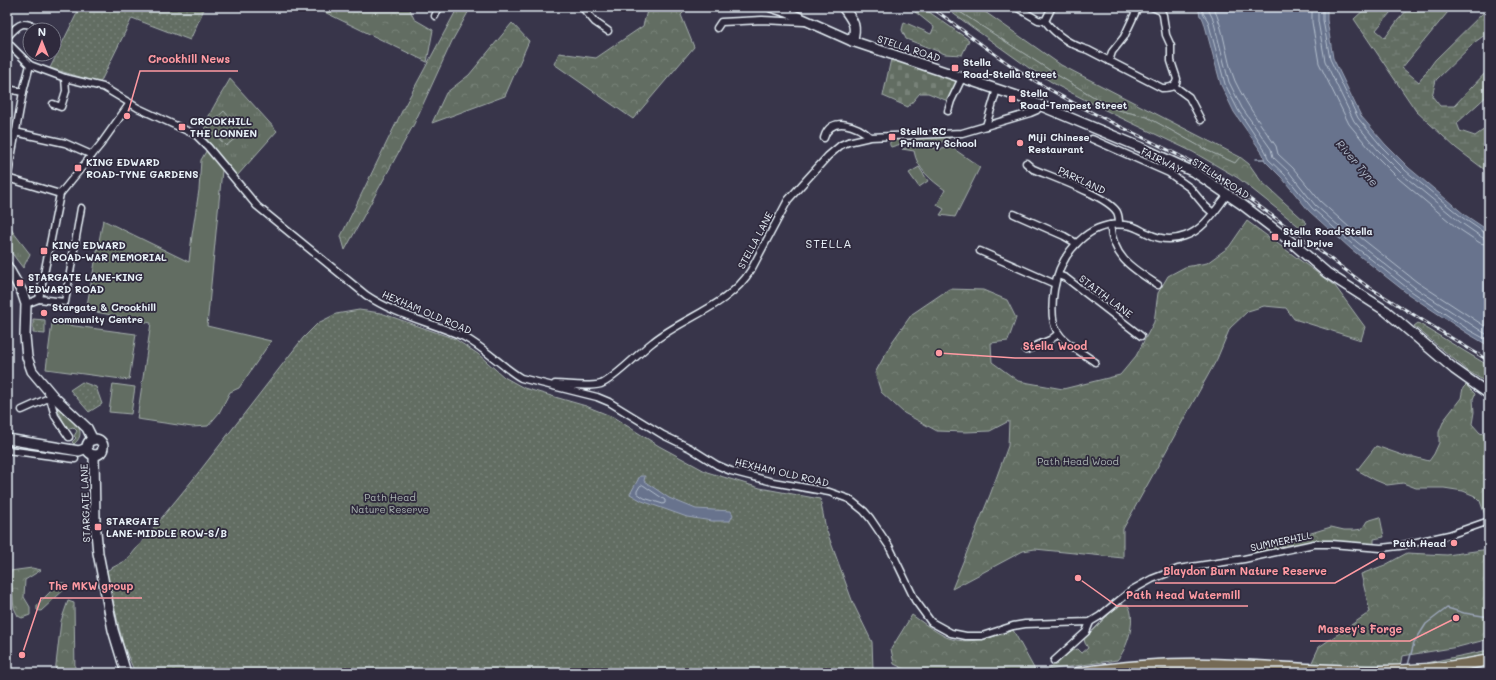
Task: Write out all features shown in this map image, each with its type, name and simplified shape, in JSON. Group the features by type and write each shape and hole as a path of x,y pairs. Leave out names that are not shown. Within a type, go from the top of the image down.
{"main road":[{"name":"STELLA ROAD","path":"771,7 787,12 852,41 997,89 1040,105 1196,173 1228,194 1290,241 1328,273 1386,311 1454,369 1489,394"},
{"path":"843,7 855,25 855,33 852,41"},
{"name":"STARGATE LANE","path":"7,266 22,292 26,304 25,336 27,357 32,371 52,397 87,428 93,440 99,441 102,446 100,453 94,455 88,452 87,448"},
{"path":"7,439 57,452 79,451 87,448 89,442 93,440"},
{"name":"STARGATE LANE","path":"94,455 94,516 98,553 113,630 124,671"},
{"path":"1078,673 1122,667 1176,664 1253,666 1353,672 1418,671 1447,668 1489,660"}],"street":[{"path":"435,16 439,7"},
{"path":"582,7 596,22 608,30"},
{"path":"1016,7 1038,20 1045,22 1054,33 1079,48 1088,50 1162,88 1170,88 1174,86 1177,79 1171,61 1171,46 1164,28 1163,15 1161,11 1152,7"},
{"path":"1045,22 1052,7"},
{"path":"1109,61 1112,52 1124,37 1138,7"},
{"path":"717,28 721,22 762,20 809,22"},
{"path":"7,37 19,25 22,25"},
{"name":"HEXHAM OLD ROAD","path":"7,42 30,65 65,78 103,87 130,103 196,135 257,206 366,295 395,312 464,338 488,352 511,372 527,380 597,397 609,402 663,435 690,448 717,465 731,471 766,480 829,492 842,496 855,504 870,518 889,546 911,593 925,615 931,622 945,631 973,636 990,634 1013,626 1025,624 1090,622"},
{"path":"30,65 7,179 60,194"},
{"path":"53,104 61,107 66,91 65,78"},
{"path":"948,111 951,100 962,78"},
{"path":"1174,86 1189,96 1201,120"},
{"path":"7,89 24,92"},
{"path":"986,126 997,89"},
{"path":"38,299 60,194 114,127 130,103"},
{"name":"STELLA LANE","path":"544,384 595,385 605,382 663,334 732,292 748,274 785,206 836,148 848,142 870,137 962,133 1034,112 1040,105"},
{"path":"824,138 830,129 842,124 854,126 870,137"},
{"path":"16,132 65,143 92,155"},
{"name":"FAIRWAY","path":"1092,139 1169,173 1190,188 1213,213"},
{"name":"PARKLAND","path":"1026,163 1033,169 1089,193 1111,206 1118,215 1119,224"},
{"path":"1095,362 1058,334 1055,329 1052,316 1055,284 1066,256 1076,243 1094,230 1119,224 1132,226 1159,238 1170,239 1191,234 1205,223 1228,194"},
{"path":"26,304 38,299 65,302 81,208"},
{"path":"1014,214 1064,236 1076,243"},
{"path":"1110,225 1111,238 1117,251 1132,267 1158,285"},
{"path":"980,251 1055,284"},
{"name":"STAITH LANE","path":"1058,275 1066,278 1141,336"},
{"path":"1026,350 1050,340 1058,334"},
{"path":"595,385 597,397"},
{"path":"22,410 52,397 55,416 69,437"},
{"path":"7,450 57,452 75,459"},
{"name":"SUMMERHILL","path":"1090,622 1100,616 1132,590 1152,579 1178,569 1250,558 1314,544 1374,548 1391,547 1449,535 1489,521"},
{"path":"1054,661 1078,643 1086,632 1090,622"}],"green space":[{"path":"80,7 205,7 190,40 132,18 100,83 50,68 53,62 62,62 62,44"},
{"path":"314,7 409,7 414,19 433,30 427,62"},
{"path":"458,7 471,7 452,41 414,124 345,250 341,236 404,107"},
{"path":"648,7 689,7 681,15 694,47 633,119 554,64 559,53 596,58 643,26"},
{"path":"909,7 922,7 969,40 962,55 945,54 906,39 902,30 904,22 931,34 934,27"},
{"path":"944,7 952,7 1057,75 1114,109 1147,117 1208,151 1235,163 1240,157 1249,164 1261,181 1307,223 1301,228 1238,178 1193,152 1058,86 1029,68"},
{"path":"952,7 978,7 1061,65 1240,157 1235,163 1208,151 1147,117 1114,109 1057,75"},
{"path":"1367,7 1395,7 1376,30 1385,38 1410,7 1452,7 1402,68 1419,82 1435,60 1489,7 1489,32 1475,42 1436,80 1432,96 1440,106 1454,106 1489,69 1489,94 1457,123 1460,131 1475,136 1489,126 1489,173 1456,148 1416,111 1354,19"},
{"path":"512,23 529,41 505,96 432,123 446,93 469,75"},
{"path":"891,59 959,80 948,101 928,93 920,93 908,107 883,96"},
{"path":"230,79 277,131 237,176 204,136 210,114"},
{"path":"224,111 243,132 226,146 208,127"},
{"path":"956,135 938,144 911,141 891,147 890,144 893,138"},
{"path":"913,146 942,149 951,147 980,167 955,217 940,215 944,209 937,205 945,190 921,169 914,151 902,149"},
{"path":"208,148 216,158 222,170 207,326 271,341 239,388 230,392 219,413 208,426 192,427 137,419 151,323 86,310 103,220 189,262 199,190 201,160"},
{"path":"919,167 928,181 919,187 909,173"},
{"name":"Path Head Wood","path":"1247,221 1335,286 1365,327 1361,340 1294,319 1286,308 1264,306 1248,311 1230,328 1217,359 1123,529 1123,558 1035,549 1023,551 952,589 1008,446 1009,421 990,431 937,431 904,413 881,392 875,373 892,342 912,314 949,289 983,290 1007,300 1016,318 1008,341 991,343 992,362 1018,381 1063,389 1120,375 1136,356 1154,322 1158,293 1168,276 1185,267 1207,263 1229,247"},
{"path":"7,228 10,228 30,254 23,268 7,247"},
{"name":"Path Head Nature Reserve","path":"359,310 381,313 455,339 478,354 504,377 524,388 586,406 613,417 659,446 707,472 760,488 820,499 826,529 853,603 872,642 873,669 862,673 135,673 123,644 106,571 127,560 195,477 303,338 318,323 336,314"},
{"path":"33,319 45,320 45,334 33,333"},
{"path":"52,323 136,334 129,380 46,369"},
{"path":"1418,323 1489,366 1489,384 1468,371 1414,326"},
{"path":"82,382 96,387 102,404 89,412 70,390"},
{"path":"113,384 135,387 131,414 109,412"},
{"path":"1466,385 1475,394 1473,399 1474,412 1472,424 1480,433 1489,436 1489,517 1486,518 1480,501 1475,496 1463,491 1444,488 1416,488 1403,483 1387,485 1357,470 1376,446 1408,457 1429,461 1439,443 1439,432 1444,420 1461,398 1463,388"},
{"path":"58,405 72,418 79,428 79,439 74,444 72,442 76,438 74,436 77,431 73,427 67,429 57,408"},
{"path":"1380,517 1384,537 1374,539 1374,545 1319,540 1251,555 1255,549 1281,544 1291,539 1331,527 1344,530 1362,529 1367,521"},
{"path":"1489,549 1489,639 1458,647 1402,656 1399,673 1307,673 1319,647 1370,612 1361,574 1385,565 1407,553 1447,555"},
{"path":"32,568 41,570 25,580 24,597 30,607 30,615 22,618 18,616 14,608 10,571"},
{"path":"59,583 65,583 67,587 41,611 37,610 37,605"},
{"path":"68,601 74,603 75,673 55,673 61,621"},
{"path":"1121,604 1128,605 1131,611 1131,626 1127,642 1117,660 1047,670 1073,650 1078,649 1082,653 1088,648 1084,639 1117,606"},
{"path":"912,615 937,632 954,640 980,640 1013,630 1036,672 915,673 909,671 894,664 891,649"},
{"path":"1489,650 1489,654 1425,666 1426,663"}],"water":[{"name":"River Tyne","path":"1198,7 1327,7 1327,20 1333,58 1361,116 1385,144 1409,168 1465,215 1489,231 1489,346 1408,294 1351,249 1309,211 1282,178 1265,161 1263,154 1234,112 1221,85 1204,22 1200,16"},
{"path":"640,476 645,476 644,481 669,498 696,509 731,511 733,515 730,521 712,521 687,517 642,501 630,494"}],"waterway":[{"path":"1256,159 1264,159"},
{"path":"1408,665 1414,643 1426,624 1447,608 1464,613 1489,617"}],"railway":[{"path":"931,7 1038,83 1096,115 1182,157 1224,180 1367,286 1489,361"}],"place":[{"name":"Stella Road-Stella Street","path":"955,68"},
{"name":"Stella Road-Tempest Street","path":"1012,99"},
{"name":"Crookhill News","path":"127,116"},
{"name":"CROOKHILL THE LONNEN","path":"182,127"},
{"name":"Stella RC Primary School","path":"892,137"},
{"name":"Miji Chinese Restaurant","path":"1020,143"},
{"name":"KING EDWARD ROAD-TYNE GARDENS","path":"78,168"},
{"name":"Stella Road-Stella Hall Drive","path":"1275,237"},
{"name":"KING EDWARD ROAD-WAR MEMORIAL","path":"44,251"},
{"name":"STARGATE LANE-KING EDWARD ROAD","path":"20,283"},
{"name":"Stargate & Crookhill community Centre","path":"44,313"},
{"name":"Stella Wood","path":"939,353"},
{"name":"STARGATE LANE-MIDDLE ROW-S/B","path":"98,527"},
{"name":"Path Head","path":"1454,543"},
{"name":"Blaydon Burn Nature Reserve","path":"1382,556"},
{"name":"Path Head Watermill","path":"1078,578"},
{"name":"Massey's Forge","path":"1456,618"},
{"name":"The MKW group","path":"22,655"}],"district":[{"name":"STELLA","path":"829,244"}]}
